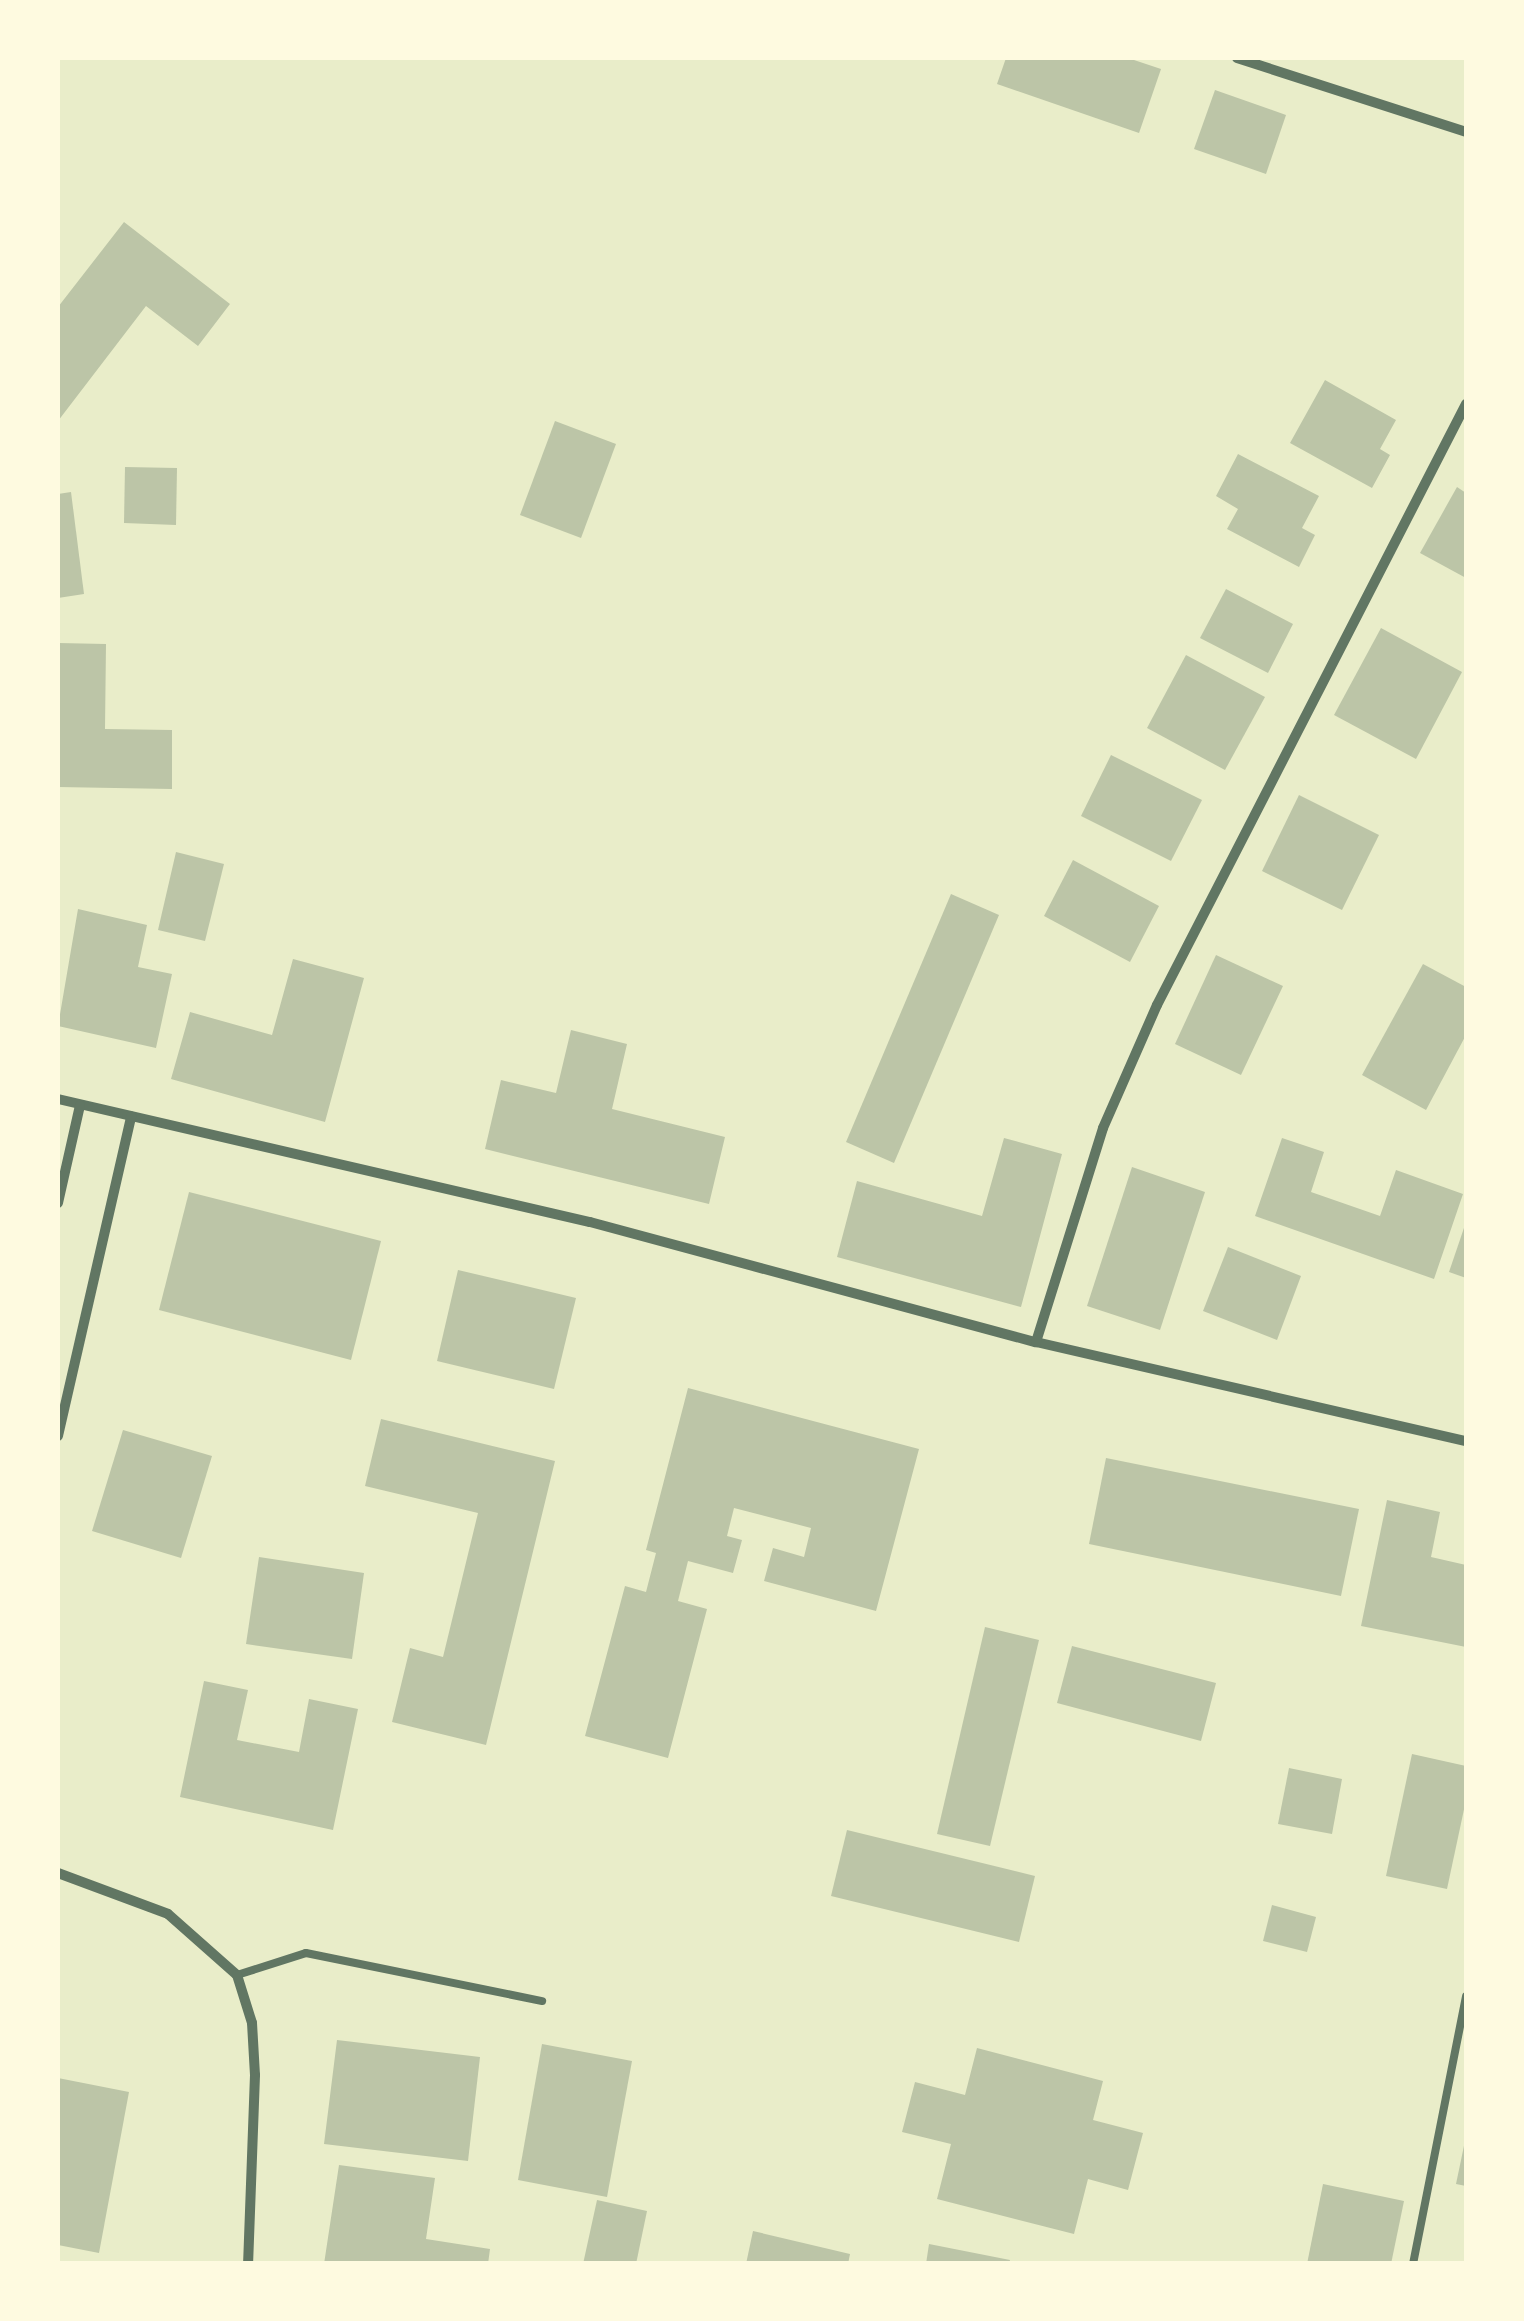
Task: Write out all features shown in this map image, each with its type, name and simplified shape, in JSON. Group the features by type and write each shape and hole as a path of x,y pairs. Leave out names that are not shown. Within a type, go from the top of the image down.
{"street":[{"path":"1237,58 1466,132"},
{"path":"1036,1342 1104,1128 1156,1005 1466,404"},
{"path":"58,1100 590,1222 1036,1342 1466,1441"},
{"path":"58,1203 80,1104"},
{"path":"58,1436 131,1116"},
{"path":"58,1872 168,1914 237,1975 252,2023 254,2075 248,2264"}],"lane":[{"path":"237,1975 306,1953 542,2001"},
{"path":"1413,2264 1466,1996"}],"building":[{"path":"1006,58 1128,58 1161,69 1139,133 997,84"},
{"path":"1215,90 1286,115 1266,174 1194,149"},
{"path":"124,222 230,304 198,346 146,306 58,421 58,307"},
{"path":"1325,380 1396,420 1380,449 1390,455 1372,488 1290,443"},
{"path":"555,421 616,444 581,538 520,515"},
{"path":"1238,454 1319,496 1302,528 1315,535 1299,567 1227,529 1238,509 1216,496"},
{"path":"125,467 177,468 176,525 124,523"},
{"path":"1457,487 1466,493 1466,578 1420,553"},
{"path":"71,492 84,594 58,598 58,494"},
{"path":"1226,589 1293,624 1268,673 1200,638"},
{"path":"1381,628 1462,672 1416,759 1334,715"},
{"path":"58,643 106,644 105,729 172,730 172,789 58,787"},
{"path":"1186,655 1265,697 1225,770 1147,728"},
{"path":"1111,755 1202,800 1171,861 1081,816"},
{"path":"1299,795 1379,835 1342,910 1262,871"},
{"path":"176,852 224,864 205,941 158,930"},
{"path":"1073,860 1159,906 1130,962 1044,916"},
{"path":"951,894 999,915 894,1163 846,1142"},
{"path":"78,909 147,925 138,967 172,974 156,1048 58,1026"},
{"path":"1216,955 1283,986 1241,1075 1175,1044"},
{"path":"293,959 364,978 325,1122 171,1079 190,1012 272,1035"},
{"path":"1423,964 1466,987 1466,1035 1426,1110 1362,1075"},
{"path":"571,1030 627,1044 612,1109 725,1137 709,1204 485,1149 501,1080 556,1093"},
{"path":"1004,1138 1062,1154 1021,1307 837,1257 857,1181 982,1216"},
{"path":"1282,1138 1324,1152 1311,1192 1380,1216 1396,1170 1463,1194 1434,1279 1255,1216"},
{"path":"1132,1167 1205,1192 1160,1330 1087,1306"},
{"path":"189,1192 381,1241 351,1360 159,1310"},
{"path":"1466,1222 1466,1278 1449,1272"},
{"path":"1228,1247 1301,1276 1277,1340 1203,1311"},
{"path":"458,1270 576,1298 554,1389 437,1361"},
{"path":"688,1388 919,1449 876,1611 764,1581 773,1548 804,1557 811,1528 734,1508 727,1536 742,1540 733,1573 688,1561 678,1601 707,1609 668,1758 585,1736 625,1586 646,1592 656,1553 646,1550"},
{"path":"381,1419 555,1461 486,1745 392,1722 410,1648 443,1657 478,1513 365,1486"},
{"path":"123,1430 212,1456 181,1558 92,1531"},
{"path":"1106,1458 1359,1509 1341,1596 1089,1544"},
{"path":"1387,1500 1440,1512 1431,1557 1466,1565 1466,1647 1361,1626"},
{"path":"259,1557 364,1573 352,1659 246,1644"},
{"path":"985,1627 1039,1640 990,1846 937,1834"},
{"path":"1072,1646 1216,1683 1201,1741 1057,1703"},
{"path":"204,1681 248,1690 237,1740 299,1752 309,1699 358,1709 333,1830 180,1797"},
{"path":"1412,1754 1466,1766 1466,1800 1447,1889 1386,1876"},
{"path":"1289,1768 1342,1779 1332,1834 1278,1824"},
{"path":"847,1830 1035,1876 1019,1942 831,1896"},
{"path":"1272,1905 1316,1917 1307,1952 1263,1941"},
{"path":"337,2040 480,2057 468,2161 324,2144"},
{"path":"542,2044 632,2061 607,2197 518,2180"},
{"path":"977,2048 1103,2081 1093,2120 1143,2133 1128,2190 1088,2179 1074,2234 937,2199 951,2144 902,2132 915,2082 965,2095"},
{"path":"58,2078 129,2092 99,2253 58,2245"},
{"path":"1466,2142 1466,2186 1456,2184"},
{"path":"339,2165 435,2178 426,2239 490,2249 488,2264 324,2264"},
{"path":"1323,2184 1404,2201 1391,2264 1307,2264"},
{"path":"597,2200 647,2211 636,2264 583,2264"},
{"path":"753,2231 850,2254 848,2264 746,2264"},
{"path":"929,2244 1010,2260 1009,2264 926,2264"}]}
